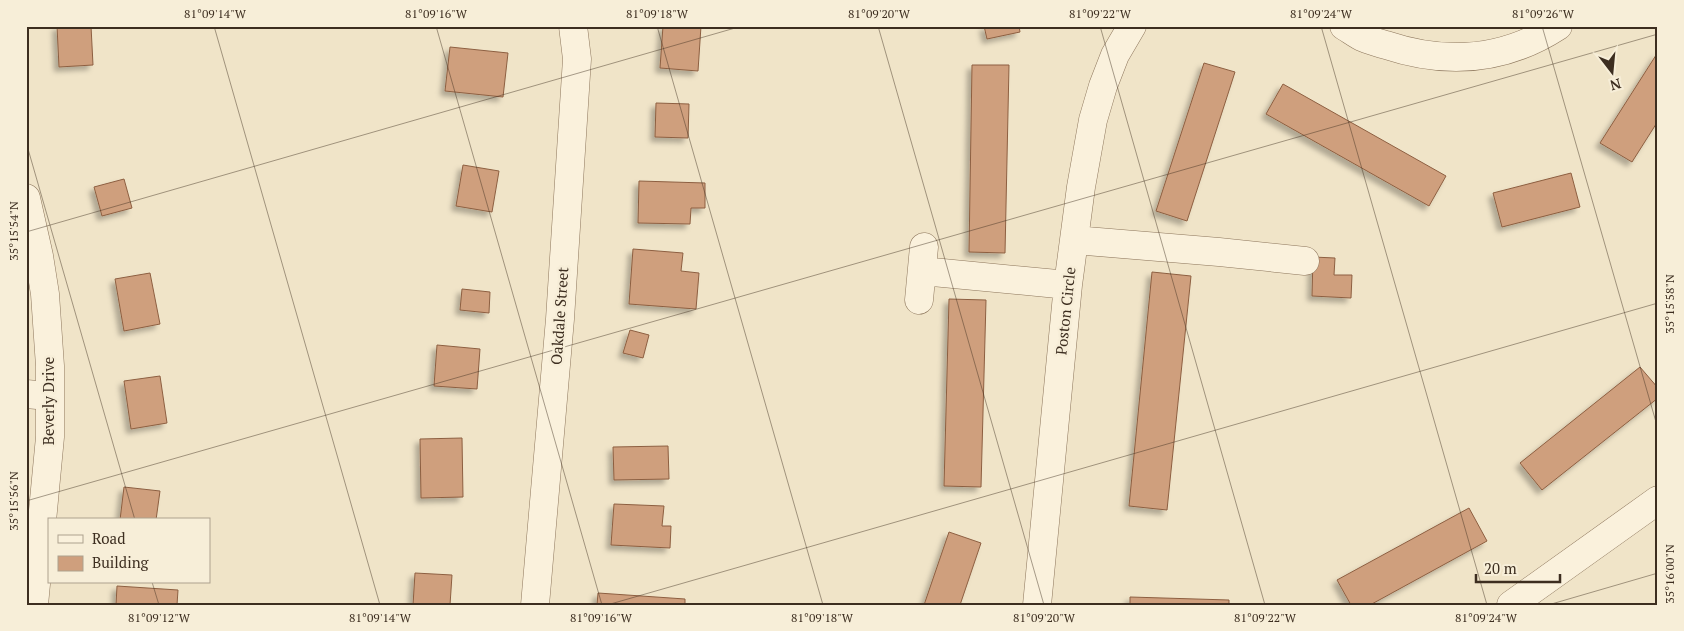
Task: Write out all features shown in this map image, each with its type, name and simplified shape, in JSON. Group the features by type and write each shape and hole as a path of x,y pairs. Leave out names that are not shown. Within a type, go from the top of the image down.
{"street":[{"name":"Oakdale Street","path":"536,605 560,320 577,59 573,26"},
{"name":"Poston Circle","path":"1037,605 1068,285 1081,187 1093,120 1115,55 1132,26"},
{"path":"1344,26 1364,38 1410,53 1454,58 1497,54 1541,38 1558,26"},
{"name":"Beverly Drive","path":"26,198 45,294 50,366 38,395 50,436 34,605"},
{"path":"1074,240 1305,261"},
{"path":"919,300 923,259 1068,285"},
{"path":"1512,605 1658,500"}],"building":[{"path":"57,26 91,26 93,65 59,67"},
{"path":"663,26 701,26 698,71 660,68"},
{"path":"984,26 1019,26 1020,32 987,39"},
{"path":"450,47 508,53 503,97 445,91"},
{"path":"1658,52 1658,121 1632,162 1600,143"},
{"path":"1204,63 1235,72 1187,221 1156,211"},
{"path":"972,65 1009,65 1005,253 969,252"},
{"path":"1283,84 1446,176 1429,206 1266,114"},
{"path":"656,103 689,104 688,138 655,137"},
{"path":"463,165 499,171 492,212 456,206"},
{"path":"1571,173 1580,207 1502,227 1493,193"},
{"path":"124,179 132,208 102,216 94,187"},
{"path":"639,181 705,183 705,208 691,208 690,224 638,223"},
{"path":"633,249 683,253 681,271 699,273 696,309 629,304"},
{"path":"1313,257 1335,258 1334,275 1352,275 1351,298 1312,296"},
{"path":"1152,272 1191,276 1167,510 1129,506"},
{"path":"150,273 160,324 124,331 115,279"},
{"path":"462,289 490,292 489,313 460,310"},
{"path":"949,299 986,300 981,487 944,486"},
{"path":"630,330 649,335 643,358 623,353"},
{"path":"437,345 480,349 477,389 434,386"},
{"path":"1640,367 1658,388 1658,398 1542,490 1520,463"},
{"path":"160,376 167,423 131,429 124,381"},
{"path":"462,438 463,497 421,498 420,439"},
{"path":"668,446 669,479 614,480 613,447"},
{"path":"124,487 160,491 156,518 120,518"},
{"path":"614,504 664,506 662,526 671,526 670,548 611,545"},
{"path":"1469,508 1487,541 1370,605 1351,605 1337,580"},
{"path":"949,532 981,543 960,605 924,605"},
{"path":"415,573 452,575 450,605 413,605"},
{"path":"117,586 178,590 177,605 116,605"},
{"path":"598,593 685,599 685,605 597,605"},
{"path":"1130,597 1229,600 1229,605 1130,605"}]}
